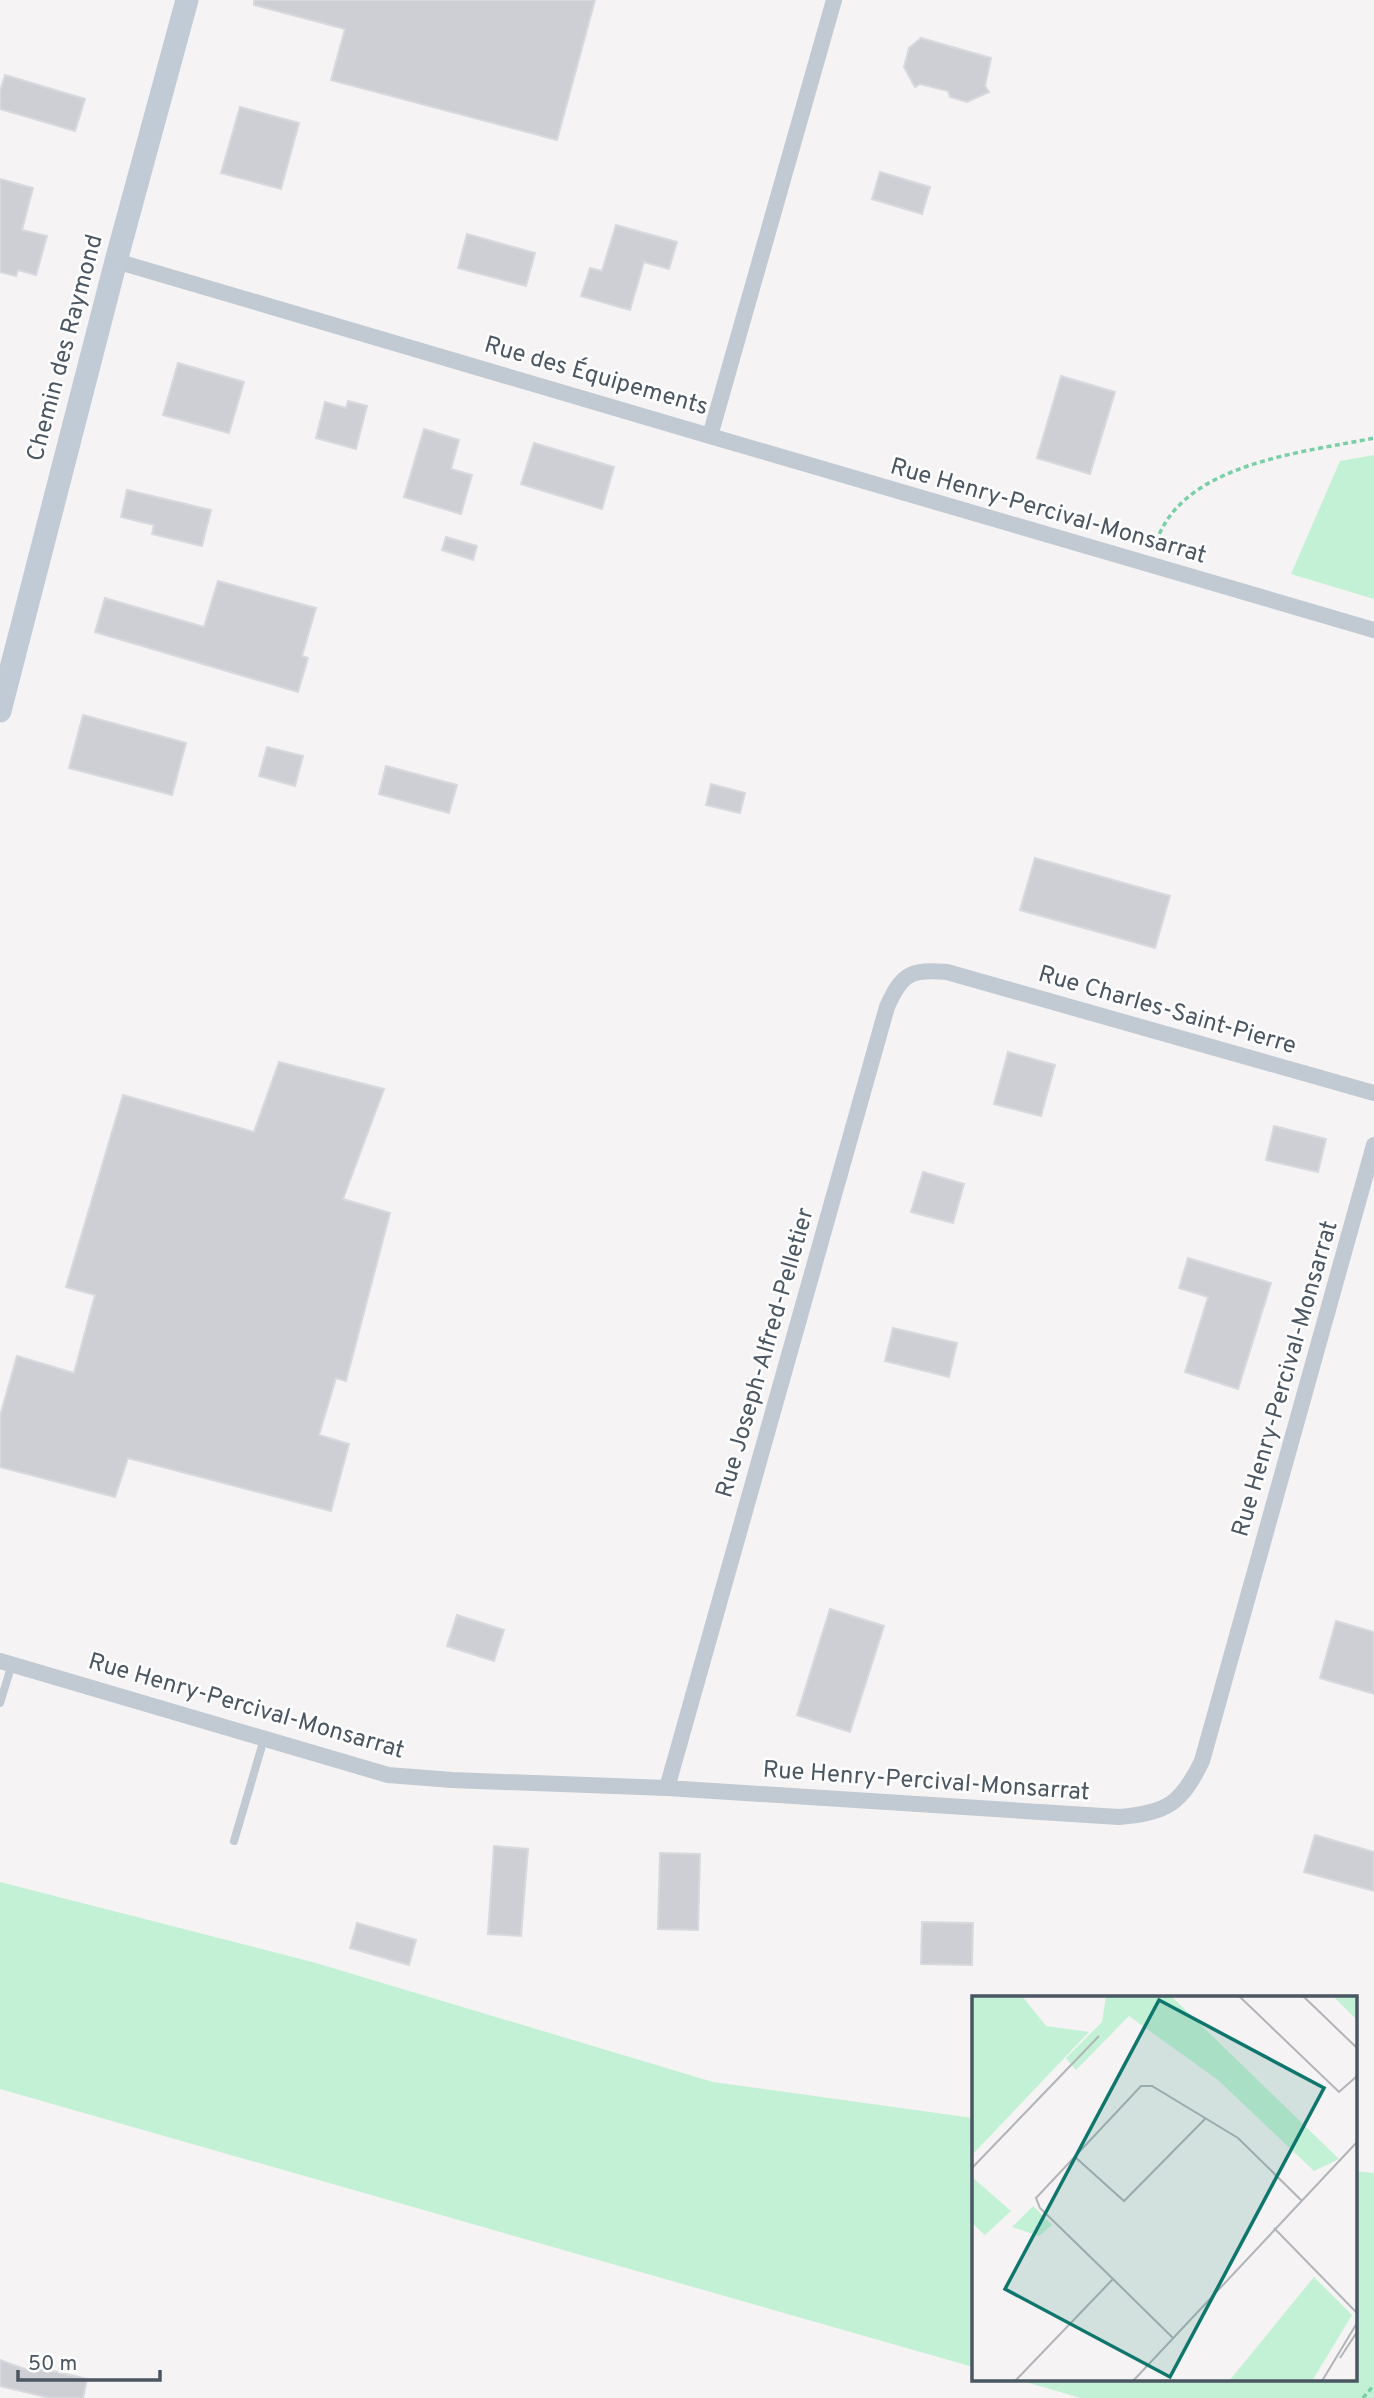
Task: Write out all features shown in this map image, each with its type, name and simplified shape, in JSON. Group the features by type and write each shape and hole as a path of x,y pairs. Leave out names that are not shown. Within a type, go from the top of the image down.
{"street":[{"name":"Chemin des Raymond","path":"0,711 116,261 187,0"},
{"name":"Rue des Équipements","path":"116,261 710,436 834,0"},
{"name":"Rue Henry-Percival-Monsarrat","path":"710,436 1374,631"},
{"name":"Rue Joseph-Alfred-Pelletier","path":"667,1788 887,1007 895,987 907,975 923,970 947,972"},
{"name":"Rue Charles-Saint-Pierre","path":"947,972 1374,1093"},
{"name":"Rue Henry-Percival-Monsarrat","path":"6,1663 388,1775 667,1788 1119,1817 1149,1814 1173,1804 1191,1784 1202,1761 1374,1145"}],"lane":[{"path":"0,1703 6,1663"},
{"path":"234,1841 264,1739"}],"path":[{"path":"1150,565 1156,540 1165,522 1191,494 1223,476 1260,462 1374,438"},
{"path":"1363,2398 1374,2385"}],"green space":[{"path":"1374,455 1374,599 1291,574 1340,461"},
{"path":"0,1882 316,1963 713,2082 972,2118 972,2367 0,2089"},
{"path":"1356,2171 1374,2173 1374,2398 1081,2398 1018,2380 1356,2380"}],"building":[{"path":"254,0 595,0 557,140 331,80 345,29 254,5"},
{"path":"921,38 991,58 985,86 989,92 967,102 950,97 948,91 920,84 915,87 904,67 909,48"},
{"path":"5,75 85,99 75,131 0,109 0,91"},
{"path":"240,107 299,123 281,189 221,173"},
{"path":"880,172 930,187 922,214 872,199"},
{"path":"0,179 33,188 22,230 47,236 36,275 18,270 16,276 0,272"},
{"path":"616,225 677,242 669,269 644,262 630,310 581,296 590,268 602,271"},
{"path":"467,234 535,253 526,286 458,268"},
{"path":"178,363 244,382 229,433 163,415"},
{"path":"1061,376 1115,392 1090,474 1037,458"},
{"path":"348,401 367,406 356,449 316,438 325,402 346,408"},
{"path":"424,429 459,440 451,469 472,475 461,514 404,497"},
{"path":"534,443 614,467 602,509 521,484"},
{"path":"127,490 211,510 202,546 152,534 154,525 121,517"},
{"path":"446,537 477,546 473,560 442,550"},
{"path":"218,581 316,608 302,656 308,658 298,692 95,632 105,598 204,627"},
{"path":"83,715 186,743 172,795 69,768"},
{"path":"267,747 303,756 295,786 259,776"},
{"path":"386,766 457,785 449,813 379,794"},
{"path":"711,784 745,793 740,813 706,805"},
{"path":"1035,858 1170,896 1155,948 1020,910"},
{"path":"1008,1052 1055,1065 1041,1116 994,1104"},
{"path":"279,1062 384,1089 343,1199 390,1213 346,1381 336,1378 319,1435 349,1444 331,1511 128,1458 115,1497 0,1467 0,1416 17,1356 74,1373 95,1295 66,1287 123,1095 254,1132"},
{"path":"1274,1126 1326,1139 1318,1172 1266,1160"},
{"path":"923,1172 964,1184 953,1223 911,1212"},
{"path":"1188,1258 1271,1283 1238,1389 1185,1372 1208,1297 1179,1288"},
{"path":"893,1328 957,1343 949,1377 885,1361"},
{"path":"830,1609 884,1626 850,1732 797,1715"},
{"path":"457,1615 504,1630 494,1661 447,1646"},
{"path":"1336,1621 1374,1632 1374,1694 1320,1678"},
{"path":"1315,1835 1374,1852 1374,1891 1304,1872"},
{"path":"494,1846 528,1849 521,1936 488,1934"},
{"path":"660,1853 700,1854 698,1930 658,1929"},
{"path":"922,1922 973,1923 972,1965 921,1964"},
{"path":"357,1923 416,1940 409,1965 350,1948"},
{"path":"0,2360 30,2371 31,2366 87,2379 83,2398 50,2398 0,2386"}]}
